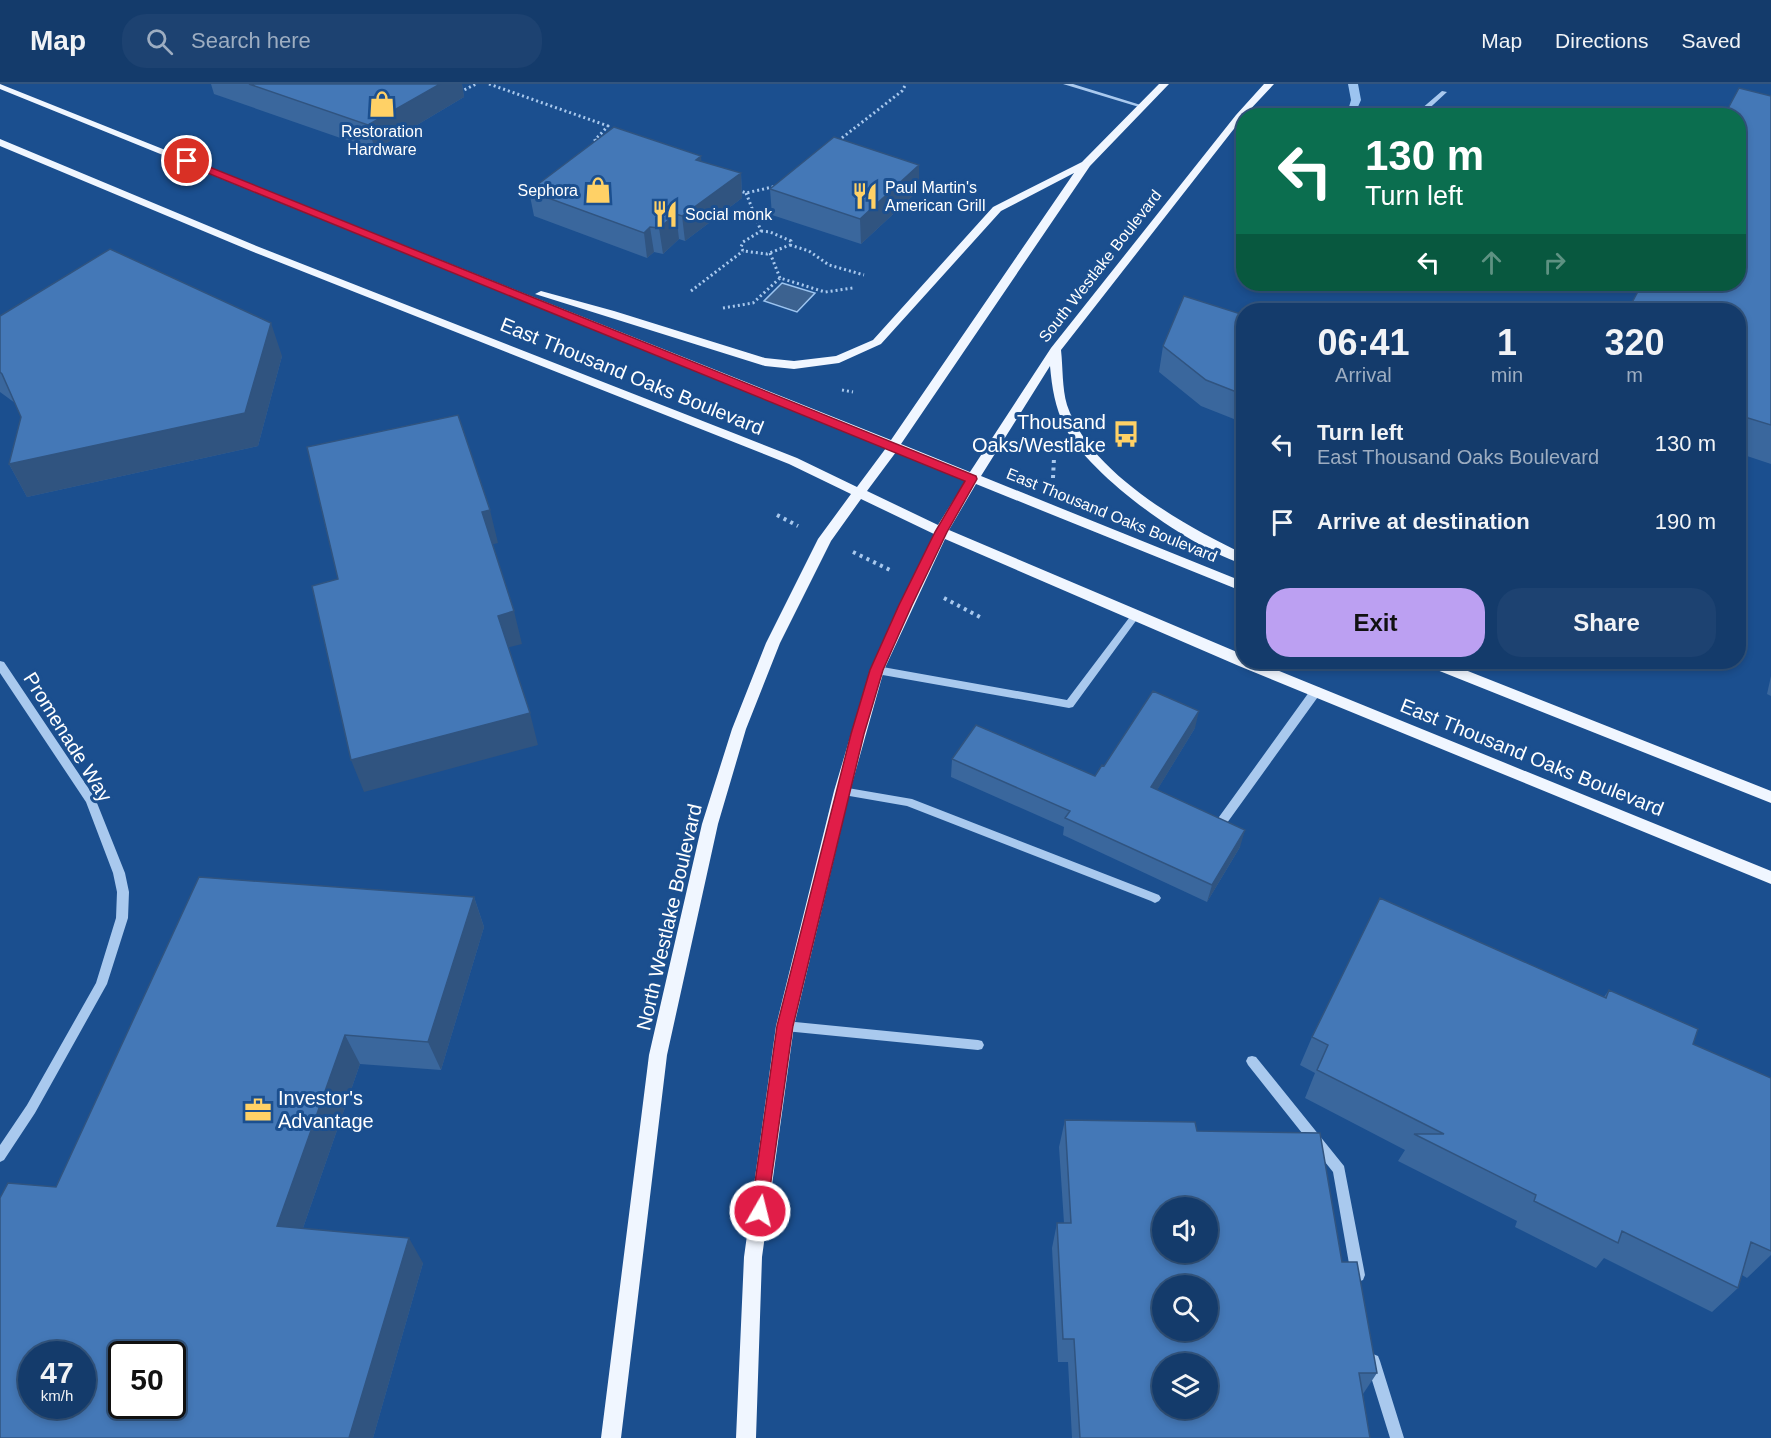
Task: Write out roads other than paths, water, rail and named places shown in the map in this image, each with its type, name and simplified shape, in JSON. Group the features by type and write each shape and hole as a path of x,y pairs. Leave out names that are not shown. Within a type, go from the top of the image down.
{"main road":[{"path":"893,447 1086,164 1164,84"},
{"name":"South Westlake Boulevard","path":"1249,108 1269,84"},
{"name":"East Thousand Oaks Boulevard","path":"0,86 1236,584"},
{"name":"South Westlake Boulevard","path":"972,479 1055,350 1236,123"},
{"name":"East Thousand Oaks Boulevard","path":"0,142 255,249 793,461 941,532 1236,658"},
{"path":"481,278 610,313 765,362 794,364 831,361 877,342 997,208 1086,164"},
{"path":"1055,350 1061,405 1082,444 1120,483 1165,518 1208,544 1236,556"},
{"name":"North Westlake Boulevard","path":"611,1438 658,1054 710,824 739,729 773,643 825,539 893,447"},
{"path":"746,1438 753,1257 785,1026 842,791 877,670 916,582 941,532 972,479"},
{"name":"East Thousand Oaks Boulevard","path":"1263,669 1771,878"},
{"path":"1454,669 1771,797"}],"street":[{"path":"1065,84 1141,106"},
{"path":"1425,108 1444,92"},
{"path":"877,670 1069,704 1135,616"},
{"name":"Promenade Way","path":"0,665 91,801 119,873 123,892 122,918 101,984 31,1109 0,1156"},
{"path":"1223,820 1316,691"},
{"path":"842,791 908,802 1155,898"},
{"path":"785,1026 978,1045"},
{"path":"1252,1061 1339,1170 1360,1288"},
{"path":"1370,1347 1397,1438"}],"water":[{"path":"782,283 815,293 797,312 764,301"}],"waterway":[{"path":"1353,84 1356,100 1354,107"}],"place":[{"name":"Restoration Hardware","path":"382,104"},
{"name":"Sephora","path":"598,190"},
{"name":"Paul Martin's American Grill","path":"865,196"},
{"name":"Social monk","path":"665,214"},
{"name":"Thousand Oaks/Westlake","path":"1126,434"},
{"name":"Investor's Advantage","path":"258,1110"}]}
